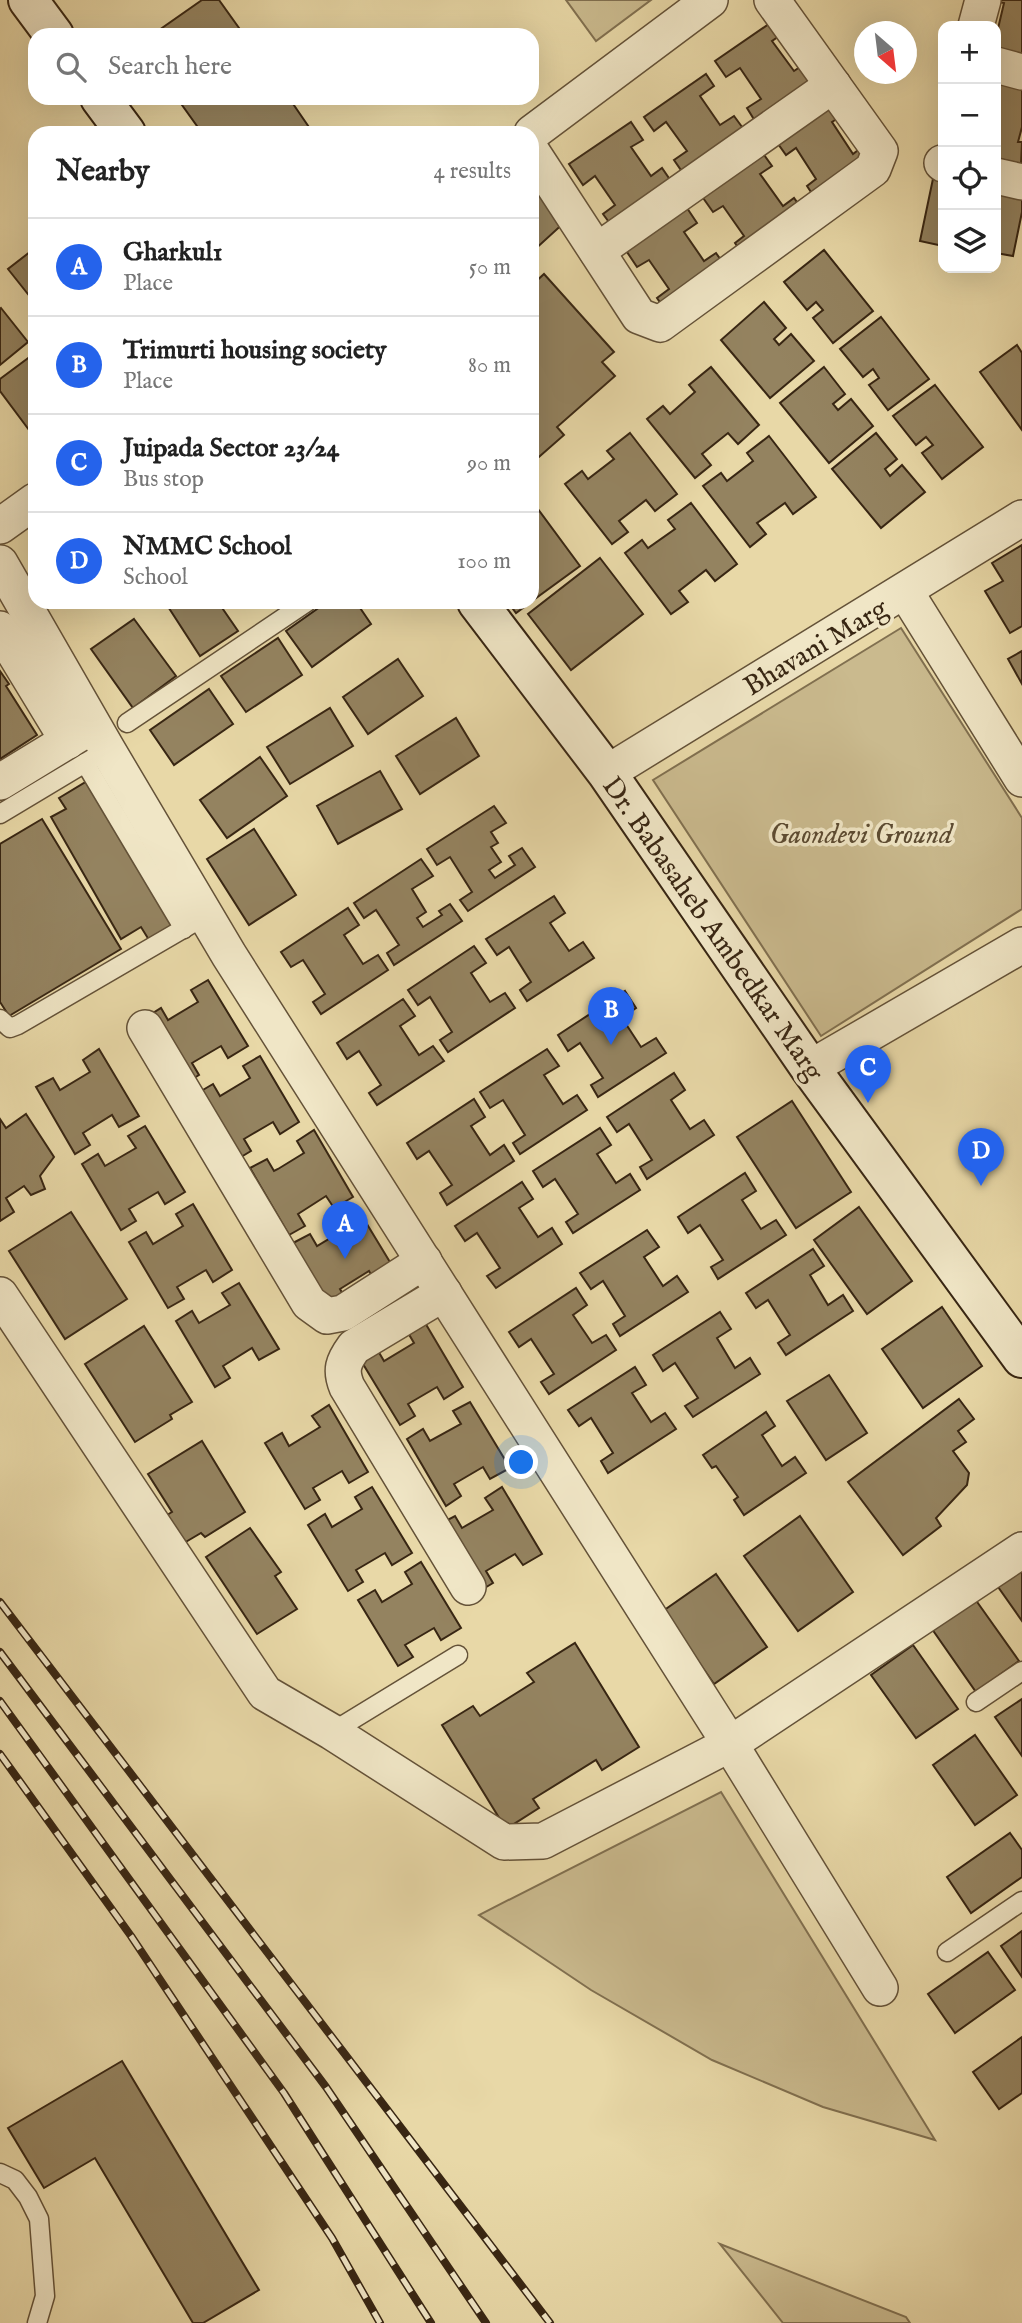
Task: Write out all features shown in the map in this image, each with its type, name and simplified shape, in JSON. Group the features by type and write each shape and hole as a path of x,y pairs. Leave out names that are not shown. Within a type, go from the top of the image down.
{"main road":[{"path":"28,0 49,28"},
{"path":"105,105 121,126"},
{"name":"Dr. Babasaheb Ambedkar Marg","path":"482,609 607,773 810,1068 1022,1359"}],"street":[{"path":"539,128 710,0"},
{"path":"539,163 639,316 660,324 873,169 880,151 772,0"},
{"path":"978,21 984,0"},
{"path":"1001,66 1022,72"},
{"path":"597,251 833,85"},
{"path":"1001,177 1022,182"},
{"path":"0,526 28,506"},
{"name":"Bhavani Marg","path":"607,773 1022,518"},
{"path":"0,563 196,922 229,955 730,1744 880,1988"},
{"path":"905,591 1020,773"},
{"path":"0,629 96,740"},
{"path":"0,782 96,740"},
{"path":"810,1068 1022,945"},
{"path":"145,1028 309,1303 327,1316 343,1313 424,1261"},
{"path":"444,1293 354,1347 344,1360 341,1374 468,1587"},
{"path":"0,1295 265,1693 332,1732 504,1842 543,1841 730,1744 1022,1550"}],"lane":[{"path":"0,814 96,740 296,609"},
{"path":"0,1019 9,1028 18,1025 196,922"},
{"path":"332,1732 458,1654"},
{"path":"976,1702 1022,1671"},
{"path":"947,1952 1022,1901"},
{"path":"0,2174 15,2180 28,2197 39,2219 45,2297 37,2323"}],"green space":[{"path":"566,0 651,0 596,41"},
{"name":"Gaondevi Ground","path":"901,628 1022,818 1022,909 821,1036 653,780"},
{"path":"721,1792 935,2140 823,2107 712,2060 591,1990 479,1915"},
{"path":"720,2244 906,2317 910,2323 783,2323"}],"building":[{"path":"202,0 219,0 239,28 162,28"},
{"path":"1022,0 1022,63 1001,58 1000,21 1004,3 997,2"},
{"path":"779,17 788,30 772,41 794,71 809,61 820,77 755,121 747,108 761,99 740,68 726,77 715,61"},
{"path":"706,74 714,86 700,96 720,125 734,116 745,131 683,173 674,160 687,151 666,122 654,131 644,117"},
{"path":"1001,77 1022,82 1022,127 1018,142 1022,142 1021,164 1001,159"},
{"path":"837,100 846,113 832,122 853,154 866,144 876,158 815,198 807,186 816,179 796,148 786,155 776,141"},
{"path":"182,105 294,105 308,126 197,126"},
{"path":"631,122 643,140 631,147 651,176 662,168 675,187 614,229 603,214 615,205 595,176 583,185 569,164"},
{"path":"762,152 772,166 760,174 783,206 794,198 804,212 743,255 735,243 744,236 723,206 713,212 701,195"},
{"path":"934,174 938,175 938,245 920,241"},
{"path":"1001,187 1022,191 1022,212 1013,256 1001,254"},
{"path":"539,191 567,220 539,246"},
{"path":"687,208 697,223 684,232 704,261 716,253 730,273 668,314 657,298 669,289 649,260 637,267 625,249"},
{"path":"824,250 873,311 833,343 813,318 823,310 816,302 807,310 784,282"},
{"path":"28,253 28,294 8,269"},
{"path":"544,274 614,352 602,362 615,376 557,427 564,435 539,457 539,279"},
{"path":"764,302 786,328 774,339 779,345 791,334 814,361 770,398 721,340"},
{"path":"0,309 28,342 0,365"},
{"path":"881,317 929,379 888,410 869,385 879,378 873,369 863,377 840,349"},
{"path":"1017,345 1022,353 1022,430 980,372"},
{"path":"28,358 28,429 0,391 0,379"},
{"path":"711,367 759,425 738,444 728,433 702,454 711,465 695,478 647,419 663,406 670,414 695,392 689,385"},
{"path":"824,367 845,394 833,404 838,410 851,399 873,426 829,463 780,403"},
{"path":"935,385 983,447 942,479 922,453 933,445 926,437 916,445 893,416"},
{"path":"630,433 677,494 655,511 646,500 619,521 628,532 612,544 565,484 582,471 588,479 614,459 607,451"},
{"path":"876,433 897,459 885,469 890,476 902,465 925,492 881,528 832,469"},
{"path":"769,436 816,497 793,514 785,503 757,523 766,534 750,547 703,486 721,473 727,481 753,461 747,453"},
{"path":"691,503 737,564 715,581 706,570 679,591 688,602 671,614 625,553 642,540 648,548 675,529 668,520"},
{"path":"539,510 580,566 539,596"},
{"path":"1022,545 1022,626 1010,633 985,591 1003,581 992,563"},
{"path":"600,558 643,614 571,670 528,614 539,609 539,605"},
{"path":"170,609 223,609 238,631 200,656"},
{"path":"317,609 361,609 371,624 312,667 286,631"},
{"path":"134,619 176,676 133,708 91,649"},
{"path":"278,638 302,675 246,712 221,676"},
{"path":"1022,651 1022,684 1008,659"},
{"path":"398,659 423,696 368,734 343,697"},
{"path":"0,671 9,684 6,686 37,735 0,759"},
{"path":"209,689 233,724 174,765 150,730"},
{"path":"330,708 353,746 290,784 267,747"},
{"path":"456,718 479,756 420,794 396,756"},
{"path":"260,757 287,796 227,838 200,800"},
{"path":"380,771 402,809 338,844 317,806"},
{"path":"89,780 174,926 149,940 141,927 121,939 51,817 66,809 59,798"},
{"path":"494,806 506,823 491,832 498,843 491,847 501,862 489,870 495,878 515,865 509,856 522,848 535,867 468,911 460,900 472,892 450,857 437,865 427,849"},
{"path":"42,819 121,949 9,1016 0,1002 0,844"},
{"path":"254,829 296,895 249,925 207,859"},
{"path":"421,859 433,876 412,889 426,912 417,918 423,927 442,915 439,911 450,904 462,921 394,965 387,953 399,945 376,910 364,918 354,903"},
{"path":"554,896 565,913 550,923 569,951 583,942 594,958 527,1001 520,990 531,982 509,947 497,955 486,939"},
{"path":"348,908 359,925 344,935 363,964 378,955 388,970 321,1014 313,1002 325,994 303,960 291,967 281,952"},
{"path":"474,946 486,963 471,973 490,1002 505,993 515,1008 448,1052 440,1040 452,1032 430,997 418,1005 408,990"},
{"path":"208,980 248,1046 228,1058 221,1046 192,1063 199,1075 184,1084 145,1018 161,1008 168,1020 198,1002 191,990"},
{"path":"625,991 636,1008 622,1018 641,1047 656,1038 666,1053 598,1097 591,1085 603,1078 580,1043 568,1051 558,1035"},
{"path":"403,999 415,1016 400,1026 419,1055 433,1046 444,1061 377,1105 369,1093 381,1085 359,1051 347,1059 337,1043"},
{"path":"99,1049 139,1116 119,1127 112,1115 83,1133 90,1145 75,1154 36,1087 53,1078 60,1090 90,1072 83,1060"},
{"path":"547,1049 559,1066 544,1075 563,1104 577,1095 587,1110 520,1154 513,1143 525,1135 503,1100 490,1108 480,1092"},
{"path":"260,1056 299,1122 280,1134 273,1122 244,1139 251,1151 236,1160 196,1094 213,1084 220,1096 250,1078 243,1066"},
{"path":"674,1073 685,1090 671,1100 690,1129 704,1120 714,1135 647,1179 640,1167 652,1160 629,1124 617,1132 607,1117"},
{"path":"474,1099 485,1117 471,1126 490,1155 504,1145 514,1161 447,1205 440,1193 452,1185 429,1151 417,1159 407,1143"},
{"path":"792,1101 851,1192 796,1228 737,1137"},
{"path":"26,1114 54,1157 40,1176 45,1189 31,1195 24,1186 6,1198 14,1212 0,1221 0,1119 6,1128"},
{"path":"145,1126 185,1192 165,1204 158,1192 129,1209 136,1221 121,1230 82,1164 98,1154 105,1166 136,1148 128,1136"},
{"path":"600,1128 611,1145 597,1154 616,1183 630,1174 640,1190 573,1233 566,1222 578,1214 555,1179 543,1187 533,1171"},
{"path":"314,1130 353,1197 334,1208 326,1196 298,1214 305,1226 289,1235 250,1168 267,1159 274,1171 278,1169 304,1153 297,1141"},
{"path":"745,1173 756,1191 742,1200 761,1229 776,1220 786,1235 718,1279 711,1267 723,1260 700,1225 688,1233 678,1217"},
{"path":"522,1182 533,1199 519,1208 538,1237 552,1228 562,1244 496,1288 487,1276 500,1268 477,1233 465,1241 455,1226"},
{"path":"193,1204 232,1270 213,1282 206,1270 177,1287 184,1299 168,1308 129,1242 146,1232 153,1244 183,1226 176,1214"},
{"path":"356,1206 396,1272 376,1283 369,1271 340,1289 347,1301 332,1310 293,1243 310,1234 317,1246 347,1228 340,1216"},
{"path":"859,1207 912,1281 867,1314 814,1240"},
{"path":"71,1212 127,1299 65,1339 9,1251"},
{"path":"647,1230 659,1247 644,1257 663,1286 677,1276 688,1292 620,1336 613,1324 625,1316 603,1281 591,1289 580,1273"},
{"path":"813,1249 824,1266 810,1275 828,1305 843,1295 853,1311 786,1355 778,1343 790,1335 768,1300 756,1308 746,1293"},
{"path":"239,1283 279,1349 259,1360 252,1348 223,1366 230,1378 215,1387 176,1321 192,1311 199,1323 230,1305 222,1293"},
{"path":"576,1288 587,1305 573,1315 592,1343 606,1335 616,1350 549,1394 541,1382 554,1374 531,1339 519,1347 509,1332"},
{"path":"942,1307 982,1366 923,1408 882,1349"},
{"path":"720,1312 731,1329 717,1338 735,1368 750,1358 760,1374 693,1417 685,1406 698,1398 675,1363 663,1371 653,1355"},
{"path":"424,1321 463,1387 444,1399 437,1387 408,1404 415,1416 400,1425 360,1359 377,1349 384,1361 414,1343 407,1331"},
{"path":"144,1326 192,1402 170,1415 172,1419 135,1442 85,1364"},
{"path":"635,1367 646,1385 632,1393 651,1422 665,1413 676,1429 608,1473 601,1461 613,1453 591,1418 579,1426 568,1410"},
{"path":"829,1375 867,1433 826,1460 787,1401"},
{"path":"959,1399 974,1419 958,1431 966,1442 953,1451 969,1473 967,1485 936,1518 941,1526 903,1555 848,1482"},
{"path":"470,1402 510,1468 490,1479 483,1467 454,1484 461,1496 446,1506 407,1439 423,1429 430,1441 461,1424 453,1411"},
{"path":"329,1405 368,1472 349,1483 342,1471 313,1488 320,1500 305,1509 265,1443 282,1433 289,1446 320,1427 312,1416"},
{"path":"766,1412 775,1426 762,1435 782,1466 795,1457 806,1473 744,1515 734,1500 738,1497 716,1466 712,1468 703,1455"},
{"path":"202,1441 245,1512 205,1537 201,1533 184,1543 167,1515 172,1512 148,1474"},
{"path":"372,1487 412,1553 392,1565 385,1553 356,1570 363,1582 348,1591 308,1525 325,1514 332,1527 362,1509 355,1497"},
{"path":"502,1487 542,1554 523,1565 515,1554 486,1571 493,1583 478,1592 438,1525 455,1516 462,1528 493,1510 485,1498"},
{"path":"800,1516 853,1592 798,1631 744,1556"},
{"path":"250,1528 281,1572 275,1576 297,1609 257,1634 206,1557"},
{"path":"421,1562 461,1628 441,1640 434,1628 405,1645 413,1657 398,1666 358,1600 375,1590 382,1602 412,1584 405,1572"},
{"path":"1022,1566 1022,1621 996,1584"},
{"path":"716,1574 767,1647 714,1684 663,1611"},
{"path":"975,1599 1019,1661 976,1692 932,1629"},
{"path":"575,1643 639,1747 602,1770 596,1760 533,1799 539,1808 506,1829 442,1725 473,1706 480,1716 534,1682 527,1673"},
{"path":"913,1645 958,1709 916,1738 871,1675"},
{"path":"1022,1699 1022,1756 995,1717"},
{"path":"975,1735 1017,1795 975,1825 933,1765"},
{"path":"1010,1833 1022,1850 1022,1877 971,1913 947,1877"},
{"path":"1022,1931 1022,1977 1001,1946"},
{"path":"988,1952 1015,1990 955,2033 928,1994"},
{"path":"1022,2037 1022,2093 999,2109 973,2072"},
{"path":"122,2061 259,2290 203,2323 193,2323 95,2158 44,2188 8,2128"}],"railway":[{"path":"0,1602 550,2323"},
{"path":"0,1652 326,2087 486,2323"},
{"path":"0,1701 284,2093 431,2323"},
{"path":"0,1754 131,1936 332,2238 380,2323"}],"place":[{"name":"Trimurti housing society","path":"611,1045"},
{"name":"Juipada Sector 23/24","path":"868,1103"},
{"name":"NMMC School","path":"981,1186"},
{"name":"Gharkul1","path":"345,1259"}]}
